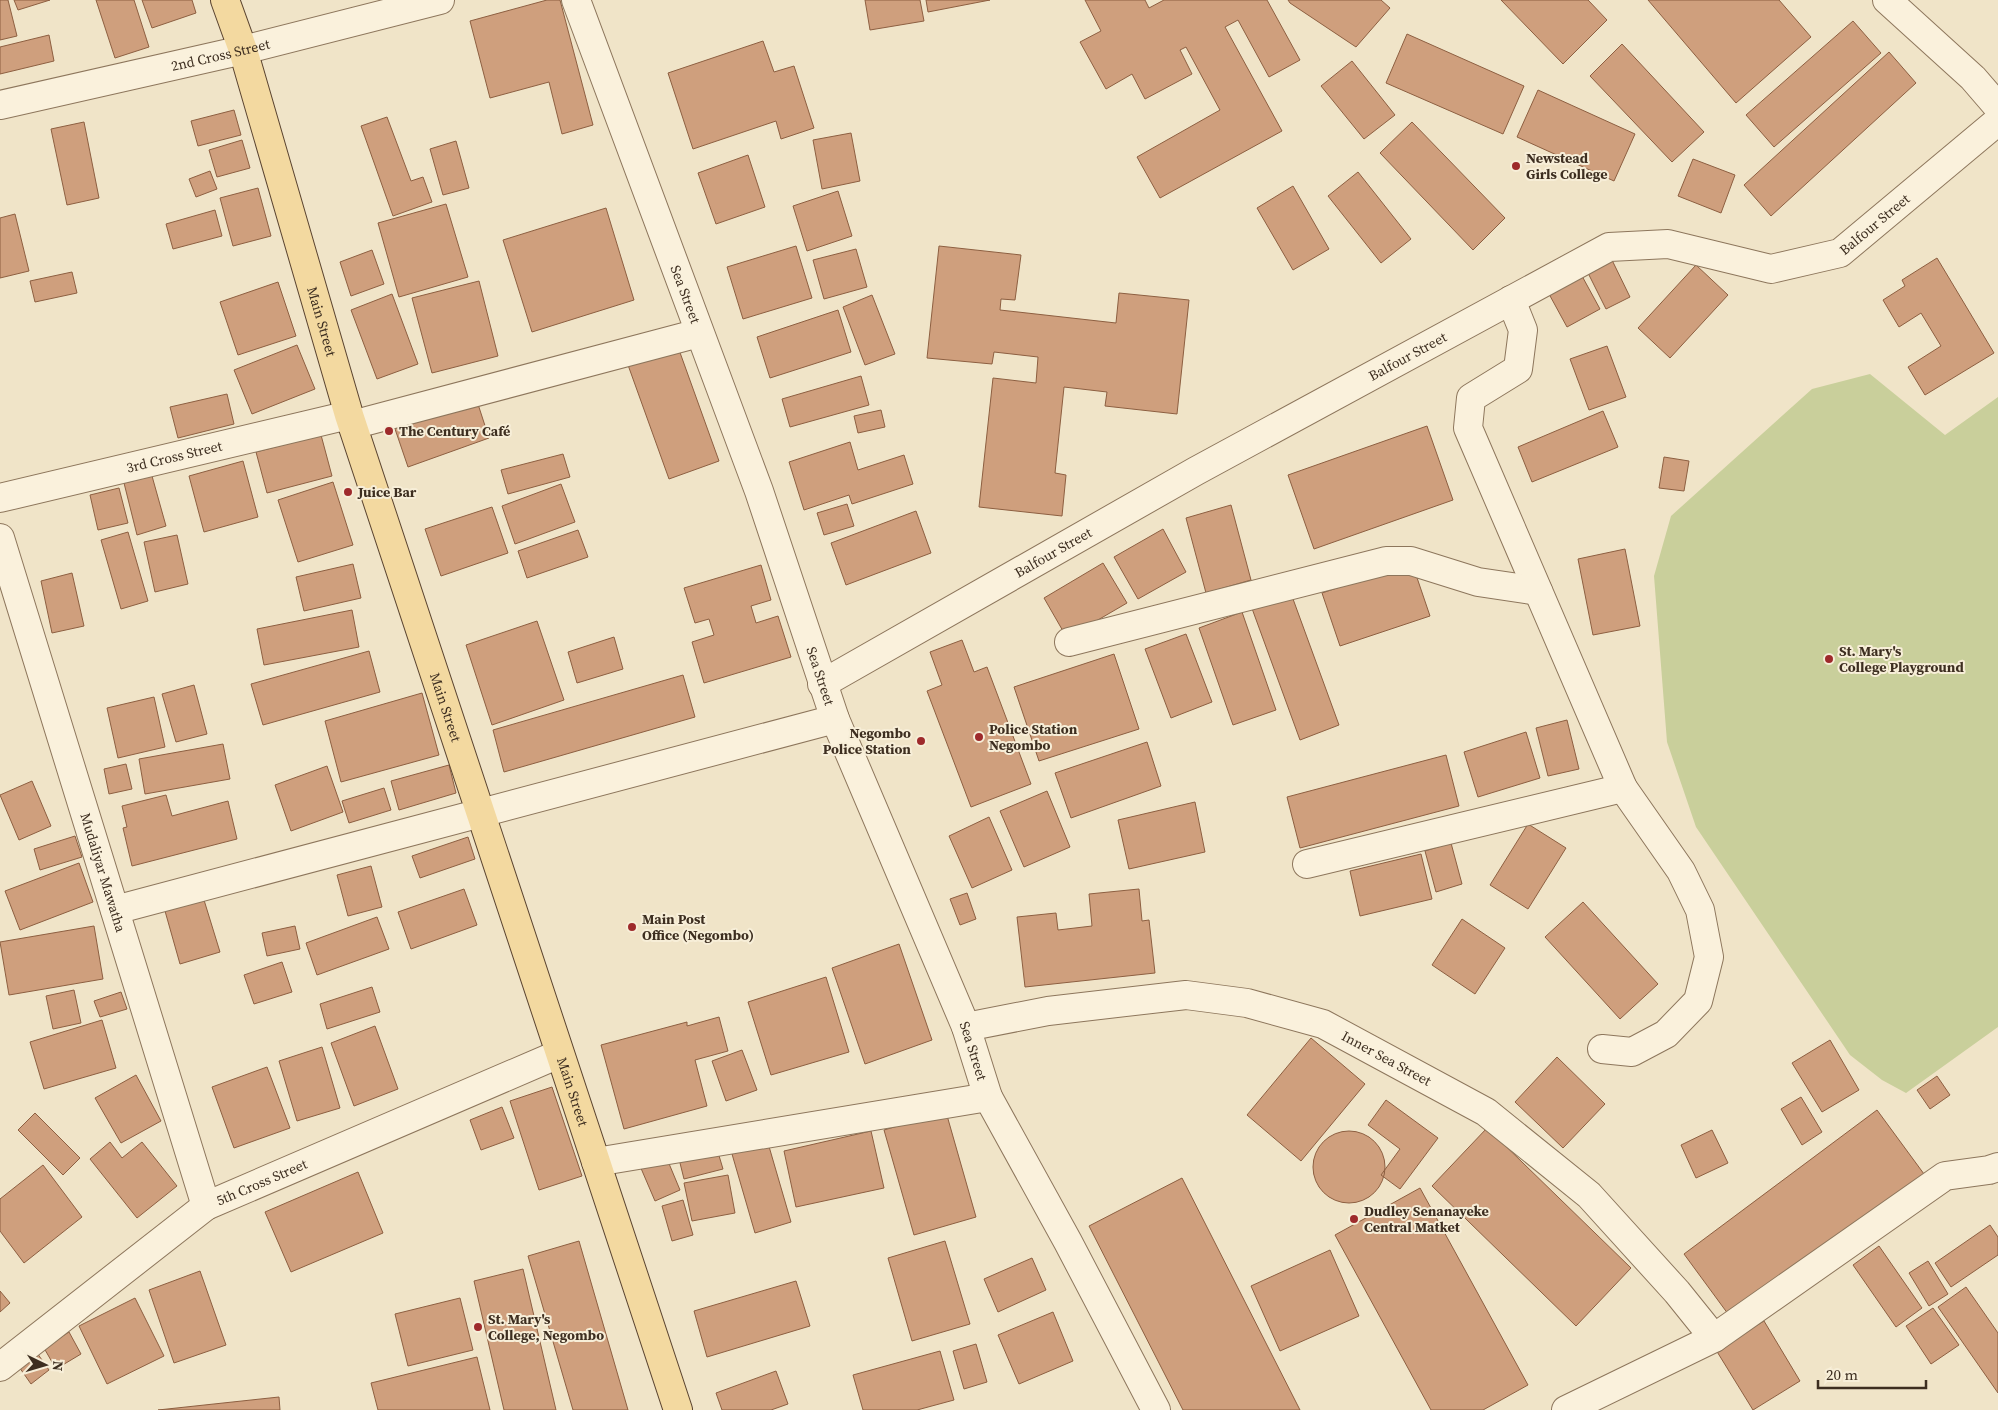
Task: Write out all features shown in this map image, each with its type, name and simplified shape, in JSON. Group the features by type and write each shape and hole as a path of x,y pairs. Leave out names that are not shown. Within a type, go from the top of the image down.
{"main road":[{"name":"Main Street","path":"226,0 243,50 351,420 678,1410"}],"street":[{"name":"2nd Cross Street","path":"0,105 243,50 440,0"},
{"name":"Sea Street","path":"576,0 759,491 835,719 966,1027 988,1097 1156,1410"},
{"path":"1888,0 1973,78 1998,107"},
{"name":"Balfour Street","path":"822,684 1196,471 1609,248 1668,244 1772,270 1840,253 1998,121"},
{"path":"1511,300 1523,330 1518,369 1471,398 1468,428 1622,788 1681,870 1700,910 1709,957 1698,1001 1666,1034 1632,1052 1602,1049"},
{"name":"3rd Cross Street","path":"0,498 351,420 699,333"},
{"name":"Mudaliyar Mawatha","path":"0,538 206,1206"},
{"path":"1069,642 1386,561 1411,561 1478,582 1538,592"},
{"path":"115,910 835,719"},
{"path":"1307,864 1622,788"},
{"name":"Inner Sea Street","path":"966,1027 1048,1011 1186,995 1246,1003 1323,1024 1486,1112 1589,1195 1677,1292 1714,1338"},
{"name":"5th Cross Street","path":"0,1367 206,1206 559,1054"},
{"path":"596,1162 988,1097"},
{"path":"1566,1410 1714,1338 1945,1176 1995,1175"}],"green space":[{"name":"St. Mary's College Playground","path":"1870,374 1945,435 1998,397 1998,1027 1906,1093 1882,1080 1850,1055 1696,827 1667,742 1654,576 1671,516 1812,389"}],"building":[{"path":"0,0 8,0 17,36 0,40"},
{"path":"14,0 50,0 18,10"},
{"path":"96,0 134,0 149,47 115,58"},
{"path":"142,0 192,0 196,13 152,28"},
{"path":"547,0 560,0 593,125 562,134 549,82 490,98 470,21"},
{"path":"865,0 920,0 924,21 870,30"},
{"path":"926,0 990,0 928,12"},
{"path":"1085,0 1145,0 1149,8 1164,0 1267,0 1300,60 1269,77 1238,20 1225,27 1282,131 1160,198 1137,157 1220,110 1186,47 1180,50 1192,74 1145,99 1132,74 1106,89 1080,42 1101,31"},
{"path":"1288,0 1381,0 1390,8 1356,47"},
{"path":"1501,0 1588,0 1607,20 1563,64"},
{"path":"1648,0 1779,0 1811,37 1736,103"},
{"path":"1853,21 1881,53 1774,147 1746,115"},
{"path":"1407,34 1524,86 1503,134 1386,83"},
{"path":"49,35 54,61 0,74 0,47"},
{"path":"763,41 774,72 794,66 814,128 781,139 776,121 693,149 668,73"},
{"path":"1622,44 1704,132 1672,162 1590,76"},
{"path":"1889,52 1916,83 1771,216 1744,185"},
{"path":"1352,61 1395,115 1364,139 1321,86"},
{"path":"1538,90 1635,134 1614,181 1517,137"},
{"path":"234,110 241,135 198,146 191,121"},
{"path":"387,117 411,181 423,177 432,202 393,216 361,126"},
{"path":"84,122 99,198 67,205 51,129"},
{"path":"1412,122 1505,218 1473,250 1380,153"},
{"path":"851,133 860,181 822,189 813,140"},
{"path":"242,140 250,168 217,177 209,150"},
{"path":"456,141 469,188 443,195 430,149"},
{"path":"748,155 765,207 716,224 698,173"},
{"path":"1693,159 1735,175 1721,213 1678,196"},
{"path":"210,171 217,189 196,197 189,179"},
{"path":"1358,172 1411,239 1381,263 1328,196"},
{"path":"1293,186 1329,249 1293,270 1257,208"},
{"path":"258,188 271,236 233,246 220,198"},
{"path":"838,191 852,236 807,251 793,206"},
{"path":"446,204 468,277 399,297 378,223"},
{"path":"606,208 634,300 532,332 503,240"},
{"path":"215,210 222,236 173,249 166,224"},
{"path":"15,214 29,271 0,278 0,218"},
{"path":"796,246 812,298 743,319 727,267"},
{"path":"939,246 1021,255 1015,300 1001,299 1000,310 1116,323 1119,293 1189,300 1177,414 1105,406 1107,392 1064,387 1055,473 1066,475 1062,516 979,507 993,378 1036,383 1038,357 994,352 992,364 927,358"},
{"path":"856,249 867,287 824,299 813,260"},
{"path":"372,250 384,284 351,296 340,262"},
{"path":"1611,258 1630,297 1606,309 1587,271"},
{"path":"1937,258 1994,353 1925,395 1908,367 1941,346 1921,313 1899,327 1883,300 1905,286 1902,280"},
{"path":"1696,265 1728,295 1670,358 1638,328"},
{"path":"72,272 77,293 35,302 30,281"},
{"path":"1582,276 1600,309 1567,327 1549,294"},
{"path":"479,281 498,356 432,373 412,298"},
{"path":"278,282 296,336 238,355 220,302"},
{"path":"392,294 418,364 377,379 351,310"},
{"path":"872,295 895,354 865,365 843,307"},
{"path":"838,310 851,352 770,378 757,337"},
{"path":"297,345 315,389 252,414 234,370"},
{"path":"1607,346 1626,397 1589,410 1570,359"},
{"path":"678,347 719,461 669,479 628,365"},
{"path":"861,376 869,405 790,427 782,399"},
{"path":"227,394 234,424 178,438 170,407"},
{"path":"476,398 489,438 408,467 394,426"},
{"path":"881,410 885,427 858,433 854,416"},
{"path":"1603,411 1618,447 1532,482 1518,447"},
{"path":"1427,426 1453,500 1314,549 1288,475"},
{"path":"321,435 332,476 267,493 256,452"},
{"path":"850,442 858,470 904,455 913,484 852,504 849,495 804,510 789,462"},
{"path":"563,454 570,477 508,494 501,470"},
{"path":"1664,457 1689,461 1684,491 1659,488"},
{"path":"243,461 258,517 204,532 189,476"},
{"path":"152,476 166,526 137,535 124,483"},
{"path":"333,482 353,545 298,562 278,500"},
{"path":"561,484 575,522 515,544 502,506"},
{"path":"119,488 128,523 98,530 90,495"},
{"path":"847,504 854,526 824,535 817,513"},
{"path":"1231,505 1251,580 1206,593 1186,518"},
{"path":"492,507 508,553 441,576 425,529"},
{"path":"916,511 931,553 846,585 831,543"},
{"path":"1163,529 1186,572 1138,599 1114,557"},
{"path":"578,530 588,557 527,578 518,551"},
{"path":"128,532 148,601 121,609 101,540"},
{"path":"177,535 188,584 155,592 144,542"},
{"path":"1625,549 1640,626 1593,635 1578,559"},
{"path":"1103,563 1127,603 1067,638 1044,598"},
{"path":"1412,563 1430,616 1340,646 1322,593"},
{"path":"353,564 361,598 304,611 296,577"},
{"path":"761,565 771,600 751,606 756,623 778,616 791,657 704,683 692,642 714,635 709,619 695,623 684,588"},
{"path":"72,573 84,626 52,633 41,581"},
{"path":"1289,588 1339,725 1300,740 1250,603"},
{"path":"352,610 359,647 264,665 257,629"},
{"path":"1242,612 1276,710 1233,725 1199,628"},
{"path":"537,621 564,700 492,725 466,645"},
{"path":"1186,634 1212,702 1171,718 1145,649"},
{"path":"614,637 623,669 577,683 568,652"},
{"name":"Police Station Negombo","path":"962,640 974,672 987,667 1031,784 971,807 927,691 942,685 930,652"},
{"path":"369,651 380,692 263,725 251,684"},
{"path":"1114,654 1139,729 1039,761 1014,687"},
{"path":"683,675 695,717 504,772 493,730"},
{"path":"194,685 207,734 176,742 162,694"},
{"path":"422,693 439,755 341,782 325,721"},
{"path":"154,697 165,747 118,758 107,708"},
{"path":"1567,720 1579,769 1548,776 1536,728"},
{"path":"1526,732 1540,778 1478,797 1464,752"},
{"path":"1147,742 1161,786 1071,818 1055,773"},
{"path":"223,744 230,779 145,794 139,759"},
{"path":"1446,755 1459,806 1300,848 1287,797"},
{"path":"126,764 132,789 109,794 104,769"},
{"path":"449,765 456,793 399,810 391,781"},
{"path":"327,766 343,812 291,831 275,785"},
{"path":"32,781 51,826 19,840 0,795"},
{"path":"384,788 391,810 349,823 342,801"},
{"path":"1047,791 1070,847 1024,867 1000,811"},
{"path":"166,795 172,816 228,801 237,839 132,866 123,828 127,827 122,806"},
{"path":"1195,802 1205,852 1129,869 1118,820"},
{"path":"989,817 1012,870 972,888 949,836"},
{"path":"1528,824 1566,848 1528,909 1490,885"},
{"path":"75,836 82,857 40,870 34,849"},
{"path":"468,837 475,859 420,878 412,856"},
{"path":"1451,843 1462,884 1436,892 1425,851"},
{"path":"1421,854 1432,899 1360,916 1350,871"},
{"path":"79,863 93,902 20,930 5,891"},
{"path":"371,866 382,907 348,916 337,875"},
{"path":"464,889 477,925 411,949 398,912"},
{"path":"1139,889 1142,921 1149,920 1155,973 1025,987 1017,917 1056,913 1058,930 1092,926 1089,894"},
{"path":"967,893 976,919 960,925 950,899"},
{"path":"204,900 220,952 180,964 165,911"},
{"path":"1583,902 1658,984 1620,1019 1545,937"},
{"path":"377,917 389,949 317,975 306,943"},
{"path":"1462,919 1505,948 1475,994 1432,965"},
{"path":"94,926 103,979 9,995 0,942"},
{"path":"295,926 300,949 267,956 262,933"},
{"path":"899,944 932,1040 865,1064 832,968"},
{"path":"282,962 292,992 254,1004 244,975"},
{"path":"826,977 849,1052 771,1075 748,1002"},
{"path":"372,987 380,1012 327,1029 320,1004"},
{"path":"74,990 81,1023 53,1029 46,996"},
{"path":"121,992 127,1009 100,1017 94,1001"},
{"path":"719,1017 728,1051 695,1060 707,1106 624,1129 601,1045 687,1022 687,1026"},
{"path":"102,1020 116,1068 44,1089 30,1042"},
{"path":"375,1026 398,1089 354,1106 331,1043"},
{"path":"1311,1038 1365,1084 1301,1161 1247,1115"},
{"path":"1830,1040 1859,1090 1822,1112 1792,1063"},
{"path":"322,1047 340,1108 297,1121 279,1061"},
{"path":"742,1050 757,1090 726,1101 712,1061"},
{"path":"1557,1057 1605,1104 1563,1148 1515,1102"},
{"path":"267,1067 290,1128 234,1148 212,1087"},
{"path":"136,1075 161,1121 121,1143 95,1098"},
{"path":"1937,1076 1950,1095 1930,1109 1917,1090"},
{"path":"552,1087 582,1176 539,1190 510,1101"},
{"path":"1801,1097 1822,1132 1802,1145 1781,1109"},
{"path":"1386,1100 1438,1138 1400,1189 1381,1175 1400,1149 1368,1125"},
{"path":"502,1107 514,1138 481,1150 470,1120"},
{"path":"1877,1110 1924,1174 1731,1318 1684,1254"},
{"path":"946,1112 976,1217 914,1235 884,1130"},
{"path":"35,1113 80,1158 63,1175 18,1130"},
{"path":"1487,1128 1631,1268 1576,1326 1432,1186"},
{"path":"1712,1130 1728,1163 1696,1178 1681,1145"},
{"path":"871,1131 884,1188 796,1207 784,1151"},
{"path":"1349,1131 1369,1137 1379,1147 1385,1167 1379,1187 1369,1197 1349,1203 1329,1197 1319,1187 1313,1167 1319,1147 1329,1137"},
{"path":"110,1142 122,1158 142,1142 177,1186 137,1218 90,1159"},
{"path":"768,1143 791,1222 755,1233 732,1154"},
{"path":"717,1149 723,1169 684,1179 679,1159"},
{"path":"665,1154 680,1190 655,1201 640,1166"},
{"path":"43,1165 82,1217 24,1263 0,1231 0,1199"},
{"path":"358,1172 383,1233 291,1272 265,1212"},
{"path":"728,1175 735,1213 692,1221 684,1183"},
{"path":"1182,1178 1300,1410 1183,1410 1089,1226"},
{"path":"1420,1188 1528,1385 1483,1410 1431,1410 1335,1235"},
{"path":"683,1200 693,1235 672,1241 662,1206"},
{"path":"1990,1225 1998,1237 1998,1255 1951,1287 1935,1263"},
{"path":"579,1241 628,1410 573,1410 528,1256"},
{"path":"945,1241 970,1324 912,1341 888,1258"},
{"path":"1879,1246 1922,1308 1896,1327 1853,1265"},
{"path":"1330,1250 1359,1316 1280,1351 1251,1286"},
{"path":"1032,1258 1046,1290 998,1312 984,1279"},
{"path":"1928,1261 1948,1294 1929,1306 1909,1273"},
{"path":"523,1269 556,1410 504,1410 474,1281"},
{"path":"200,1271 226,1345 174,1363 149,1290"},
{"path":"796,1281 810,1326 707,1357 694,1311"},
{"path":"1966,1287 1998,1333 1998,1393 1938,1307"},
{"path":"0,1291 10,1303 0,1312"},
{"path":"135,1298 164,1356 107,1384 79,1326"},
{"path":"460,1298 473,1350 408,1366 395,1314"},
{"path":"1933,1308 1959,1345 1931,1364 1906,1326"},
{"path":"1053,1312 1073,1361 1019,1384 998,1335"},
{"path":"1764,1321 1800,1381 1753,1410 1716,1350"},
{"path":"69,1332 81,1354 56,1369 44,1348"},
{"path":"976,1344 987,1382 964,1389 953,1351"},
{"path":"35,1350 49,1370 31,1384 17,1364"},
{"path":"940,1351 954,1400 917,1410 863,1410 853,1375"},
{"path":"477,1357 490,1410 378,1410 371,1383"},
{"path":"776,1371 788,1404 771,1410 722,1410 716,1393"},
{"path":"279,1397 280,1410 158,1410"}],"place":[{"name":"Newstead Girls College","path":"1516,166"},
{"name":"The Century Café","path":"389,431"},
{"name":"Juice Bar","path":"348,492"},
{"name":"St. Mary's College Playground","path":"1829,659"},
{"name":"Police Station Negombo","path":"979,737"},
{"name":"Negombo Police Station","path":"921,741"},
{"name":"Main Post Office (Negombo)","path":"632,927"},
{"name":"Dudley Senanayeke Central Matket","path":"1354,1219"},
{"name":"St. Mary's College, Negombo","path":"478,1327"}]}
